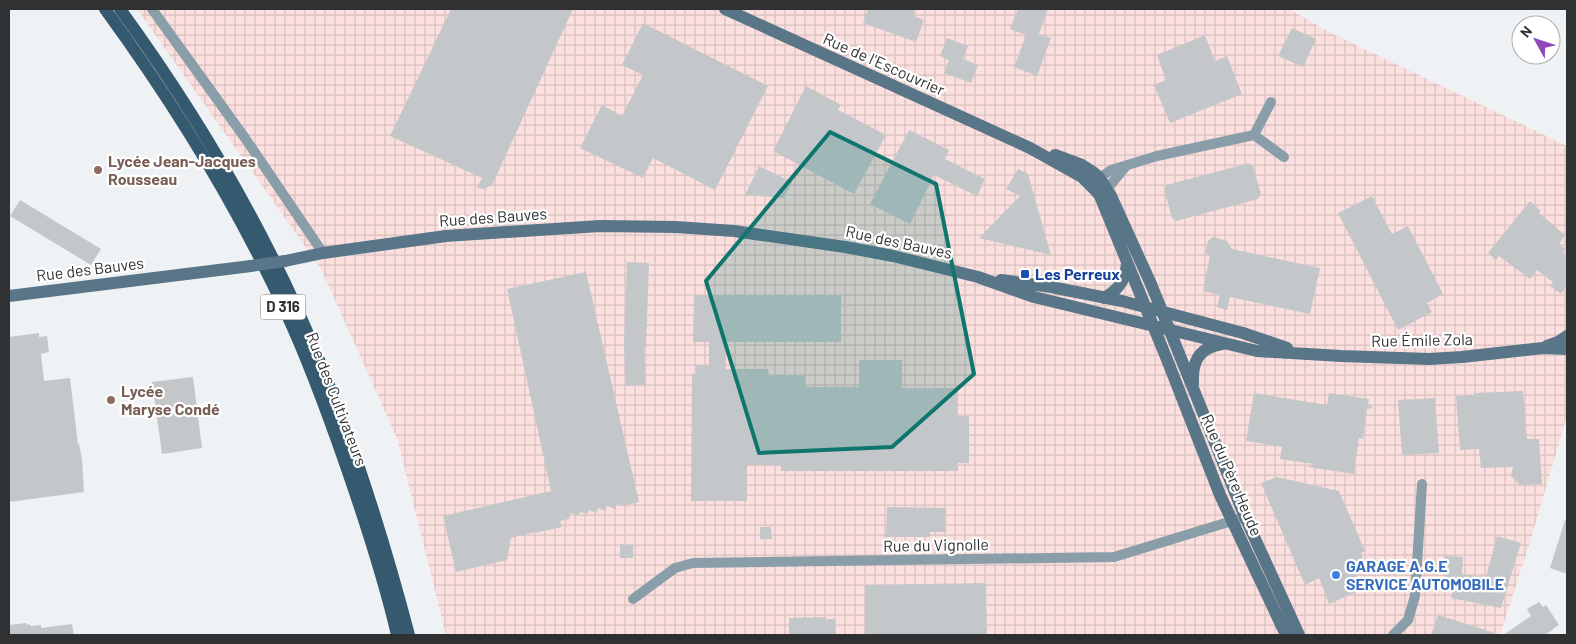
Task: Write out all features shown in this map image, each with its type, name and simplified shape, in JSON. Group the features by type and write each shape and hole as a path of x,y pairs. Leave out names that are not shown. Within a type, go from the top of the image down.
{"main road":[{"name":"Rue des Cultivateurs","path":"105,9 145,65 197,145 241,224 288,316 325,406 370,536 397,635"},
{"name":"Rue des Cultivateurs","path":"120,9 175,90 219,162 260,236 297,310 327,381 352,448 385,547 409,635"}],"street":[{"path":"152,9 245,138 323,253"},
{"name":"Rue de l'Escouvrier","path":"725,9 1030,148 1098,186 1153,310"},
{"path":"1254,135 1270,102"},
{"path":"1153,310 1127,264 1098,186 1112,183 1126,166 1157,156 1254,135 1284,157"},
{"name":"Rue des Bauves","path":"9,296 251,266 323,253 446,236 600,226 676,227 734,231 845,247 902,258 978,277 1024,283 1104,298 1153,310"},
{"path":"1104,298 1120,286 1127,264"},
{"name":"Rue des Bauves","path":"978,277 1023,294 1172,330"},
{"name":"Rue du Père Heude","path":"1153,310 1152,326 1220,495 1239,519 1299,635"},
{"name":"Rue du Père Heude","path":"1153,310 1172,330 1239,519 1286,635"},
{"name":"Rue Émile Zola","path":"1153,310 1243,333 1302,352"},
{"name":"Rue Émile Zola","path":"1172,330 1257,350 1341,356 1429,359 1543,348 1567,349"},
{"name":"Rue Émile Zola","path":"1543,348 1567,336"},
{"path":"1194,393 1192,370 1198,358 1204,350 1225,343"},
{"path":"1394,635 1408,620 1415,596 1422,484"},
{"name":"Rue du Vignolle","path":"633,599 675,568 693,563 1114,558 1239,519"}],"highlighted area":[{"path":"830,132 936,184 974,374 892,447 759,453 706,281"}],"shaded area":[{"path":"137,9 1289,9 1331,33 1567,146 1567,416 1500,635 446,635 397,438 321,269"}],"building":[{"path":"451,9 573,9 492,185 484,189 477,188 482,178 390,136"},
{"path":"868,9 914,9 914,16 924,20 916,42 863,23"},
{"path":"1018,9 1048,9 1039,34 1051,38 1037,76 1014,67 1026,35 1010,29"},
{"path":"643,23 768,86 715,190 653,158 643,178 580,148 602,105 622,116 643,75 622,65"},
{"path":"1292,28 1316,39 1303,67 1278,56"},
{"path":"1205,35 1215,61 1227,56 1242,94 1170,123 1154,85 1166,80 1157,55"},
{"path":"947,38 968,46 963,59 978,65 971,83 944,73 949,60 940,56"},
{"path":"806,86 841,105 838,110 886,135 854,194 773,151"},
{"path":"909,130 949,150 945,159 985,179 977,196 934,175 910,224 870,204"},
{"path":"1249,163 1253,166 1261,194 1258,199 1176,221 1172,218 1164,189 1167,185"},
{"path":"759,166 792,182 784,198 745,195"},
{"path":"1018,169 1028,174 1051,255 979,238 1020,196 1006,189"},
{"path":"1372,196 1392,234 1408,226 1443,294 1427,303 1432,312 1398,330 1338,213"},
{"path":"20,200 101,249 91,265 10,216"},
{"path":"1530,201 1541,211 1539,213 1565,235 1559,244 1565,249 1563,252 1567,256 1567,285 1561,294 1550,286 1553,282 1537,270 1530,279 1499,256 1496,260 1488,253"},
{"path":"1213,237 1227,241 1232,249 1320,268 1310,314 1230,297 1227,310 1217,307 1220,295 1203,291 1210,255 1205,253 1208,241"},
{"path":"627,262 649,263 646,348 644,347 646,385 626,386 624,347"},
{"path":"586,272 639,502 622,506 617,504 615,509 607,506 605,511 598,508 596,513 589,510 587,514 580,512 578,516 571,513 569,519 560,521 562,527 511,538 507,560 456,572 443,516 551,491 507,289"},
{"path":"694,295 841,295 841,342 726,342 726,369 768,369 769,375 805,375 805,387 859,387 859,360 902,360 902,388 958,388 958,416 969,416 969,463 958,463 958,471 781,471 781,466 749,465 747,466 747,501 691,501 692,374 696,374 696,365 709,365 709,342 693,342"},
{"path":"39,333 39,337 47,336 49,352 41,354 44,381 70,378 78,444 82,459 84,492 9,502 9,337"},
{"path":"193,377 202,448 162,454 152,382"},
{"path":"1523,391 1527,439 1539,439 1542,484 1520,485 1511,476 1513,467 1481,468 1479,449 1460,450 1456,396 1475,395 1474,393"},
{"path":"1254,393 1327,405 1329,393 1369,399 1368,404 1373,408 1367,409 1363,439 1359,438 1354,474 1308,467 1314,464 1280,459 1282,447 1246,441"},
{"path":"1435,398 1439,453 1402,455 1398,400"},
{"path":"1277,477 1339,491 1365,551 1361,553 1363,560 1352,564 1363,589 1329,604 1319,578 1305,585 1261,483"},
{"path":"887,507 946,508 946,532 930,532 930,537 886,537"},
{"path":"1565,520 1567,521 1567,574 1550,568"},
{"path":"760,527 771,527 772,539 760,539"},
{"path":"1497,536 1521,543 1501,608 1451,598 1453,589 1443,588 1445,556 1463,557 1462,574 1486,577"},
{"path":"620,544 633,545 633,558 620,558"},
{"path":"986,583 987,635 865,635 865,585"},
{"path":"1539,602 1543,607 1546,605 1559,625 1545,635 1503,635 1531,616 1527,609"},
{"path":"1438,615 1495,633 1495,635 1431,635"},
{"path":"826,617 826,619 835,619 836,635 789,635 789,618"},
{"path":"26,623 27,625 30,624 30,626 41,625 41,628 72,624 74,635 9,635 9,625"}],"place":[{"name":"Lycée Jean-Jacques Rousseau","path":"98,170"},
{"name":"Les Perreux","path":"1025,274"},
{"name":"Lycée Maryse Condé","path":"111,400"},
{"name":"GARAGE A.G.E SERVICE AUTOMOBILE","path":"1336,575"}]}
